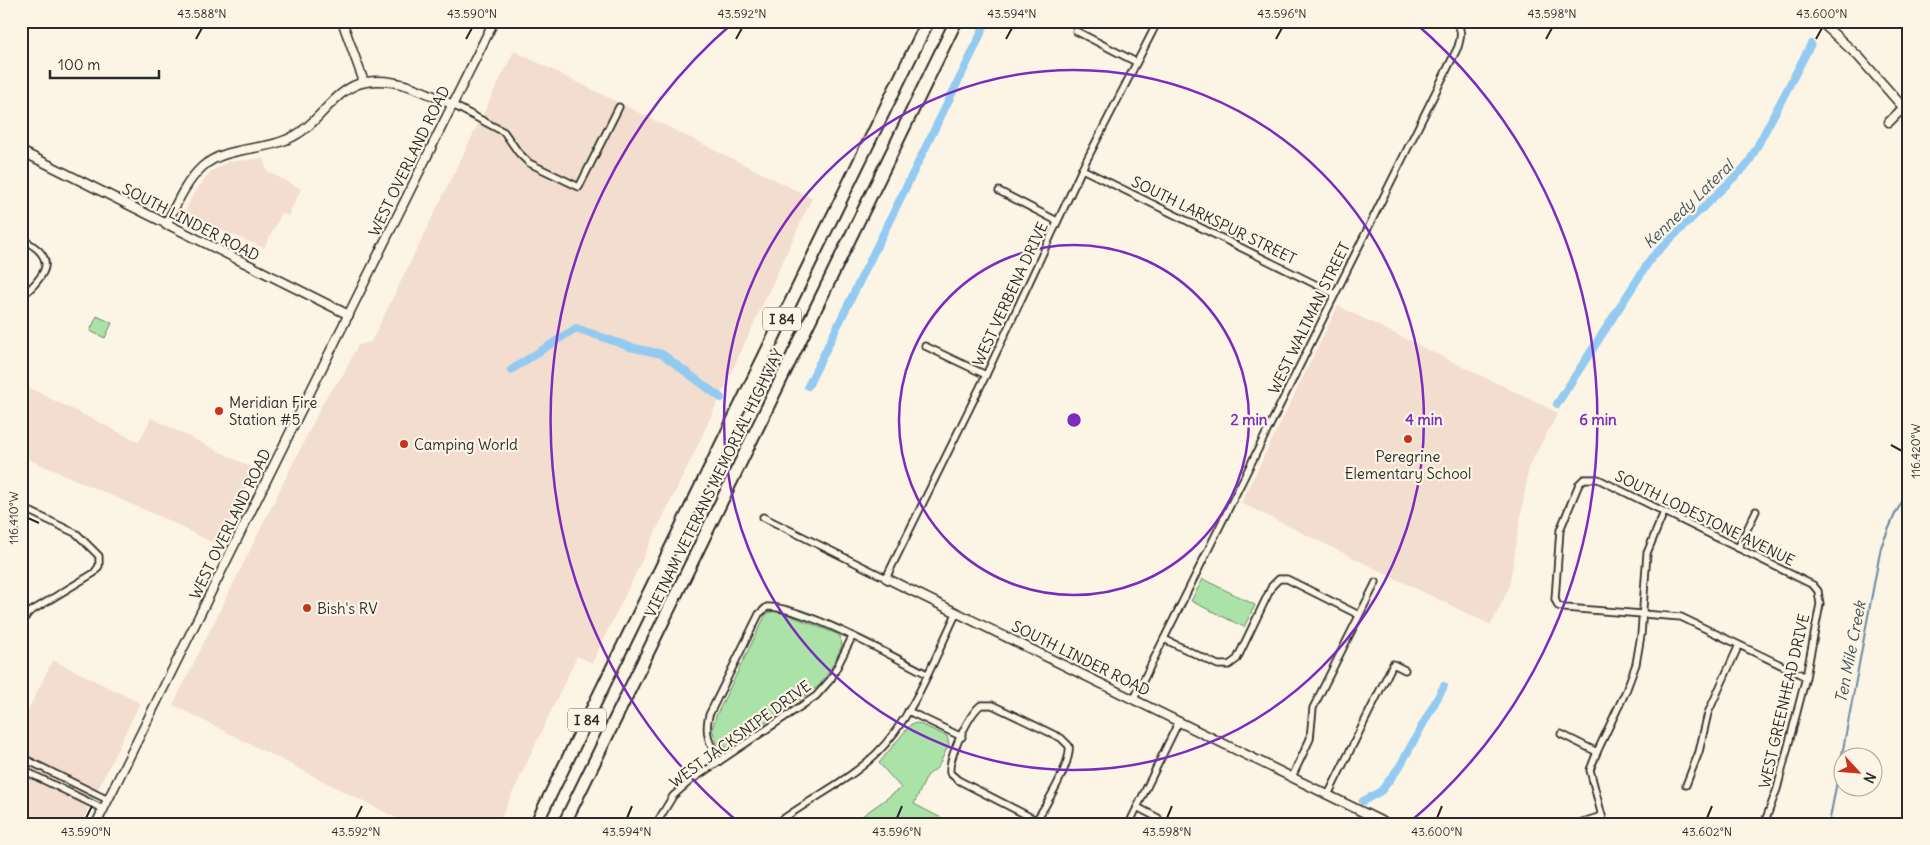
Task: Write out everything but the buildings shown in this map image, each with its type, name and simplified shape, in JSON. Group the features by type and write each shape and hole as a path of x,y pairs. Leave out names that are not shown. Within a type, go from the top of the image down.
{"highway":[{"path":"906,65 922,21"},
{"name":"VIETNAM VETERANS MEMORIAL HIGHWAY","path":"536,824 928,21"},
{"name":"VIETNAM VETERANS MEMORIAL HIGHWAY","path":"564,824 956,21"}],"street":[{"path":"342,21 364,82"},
{"name":"WEST OVERLAND ROAD","path":"96,824 494,21"},
{"name":"WEST VERBENA DRIVE","path":"886,578 986,375 1082,169 1158,21"},
{"name":"WEST WALTMAN STREET","path":"1134,699 1458,47 1461,36 1460,28 1454,21"},
{"path":"1820,21 1859,57 1907,108 1889,122"},
{"path":"1076,31 1136,62"},
{"path":"166,225 185,186 202,166 222,155 282,142 296,136 344,93 364,82 386,81 413,87 453,104 504,132 518,152 529,163 580,187 619,107"},
{"name":"SOUTH LINDER ROAD","path":"21,151 349,316"},
{"name":"SOUTH LARKSPUR STREET","path":"1082,169 1335,294"},
{"path":"999,191 1057,221"},
{"path":"21,239 40,251 45,260 42,277 21,297"},
{"path":"925,346 986,375"},
{"name":"SOUTH LODESTONE AVENUE","path":"1642,614 1558,606 1555,599 1560,530 1579,484 1584,479 1598,479 1813,584"},
{"path":"21,507 77,534 99,556 99,566 94,573 28,613 21,624"},
{"path":"1738,548 1756,511"},
{"path":"1604,824 1590,770 1631,680 1638,651 1647,553 1664,512"},
{"name":"SOUTH LINDER ROAD","path":"763,517 1387,824"},
{"path":"1164,639 1218,665 1230,665 1237,659 1272,586 1279,579 1287,579 1359,615"},
{"path":"1292,777 1310,739 1312,708 1376,582"},
{"name":"WEST GREENHEAD DRIVE","path":"1764,824 1777,789 1806,677 1820,604 1818,591 1813,584"},
{"path":"21,606 28,613"},
{"path":"719,761 707,738 706,727 759,614 767,607 778,607 852,637 927,674"},
{"path":"776,824 875,756 893,736 908,711 957,612"},
{"path":"1642,614 1681,617 1806,677"},
{"name":"WEST JACKSNIPE DRIVE","path":"656,824 673,796 719,761 816,696 831,679 852,637"},
{"path":"1686,786 1699,752 1708,712 1740,645"},
{"path":"1328,795 1393,664 1405,670"},
{"path":"982,705 992,705 1061,738 1069,746 1069,756 1035,822 958,780 950,773 950,761 962,737 974,712 982,705"},
{"path":"908,711 962,737"},
{"path":"1129,824 1179,721"},
{"path":"1561,734 1597,752"},
{"path":"21,757 108,800"},
{"path":"21,768 104,809"},
{"path":"1137,807 1158,818"},
{"path":"1576,824 1602,816"}],"shaded area":[{"path":"514,51 812,198 695,451 592,663 577,656 498,824 408,824 173,705 326,397 343,375 358,345 371,342"},
{"path":"263,158 267,171 301,189 288,216 282,213 264,248 187,216 186,210 193,195 210,172 228,162"},
{"name":"Peregrine Elementary School","path":"1338,306 1558,413 1529,466 1509,588 1491,625 1241,503"},
{"path":"21,384 139,442 151,418 255,469 219,546 163,518 21,456"},
{"path":"53,660 140,703 81,824 21,824 21,724"}],"green space":[{"path":"97,316 112,323 105,338 90,331"},
{"path":"1203,579 1255,605 1244,627 1191,601"},
{"path":"776,610 837,634 840,636 842,646 831,669 819,686 729,748 718,746 712,729 716,716 766,614"},
{"path":"918,723 947,736 949,744 938,767 927,776 914,804 953,824 851,824 901,788 879,763 911,724"}],"waterway":[{"path":"808,386 976,45 986,21"},
{"name":"Kennedy Lateral","path":"1557,404 1652,257 1748,164 1811,44"},
{"path":"511,370 576,328 630,347 662,354 721,398"},
{"name":"Ten Mile Creek","path":"1829,824 1881,547 1895,514 1909,490"},
{"name":"Kennedy Lateral","path":"1363,801 1381,791 1400,766 1444,686"}],"place":[{"name":"Meridian Fire Station #5","path":"219,411"},
{"name":"Peregrine Elementary School","path":"1408,439"},
{"name":"Camping World","path":"404,444"},
{"name":"Bish's RV","path":"307,608"}]}
